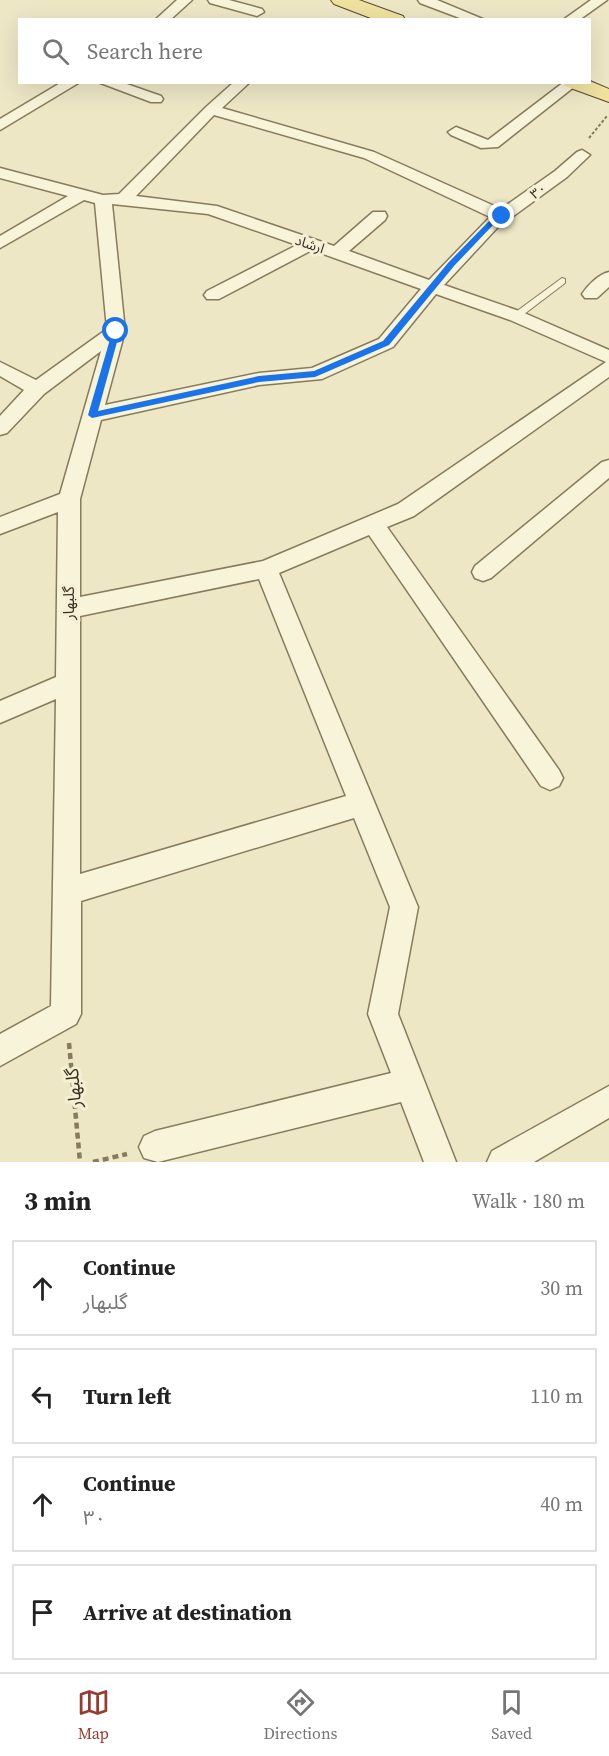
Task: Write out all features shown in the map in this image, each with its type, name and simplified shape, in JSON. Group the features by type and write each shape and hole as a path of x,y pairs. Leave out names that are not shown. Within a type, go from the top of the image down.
{"main road":[{"path":"354,2 391,18"},
{"path":"575,84 609,96"}],"street":[{"path":"162,0 182,2"},
{"path":"215,0 257,12"},
{"path":"572,18 600,0"},
{"path":"431,1 474,18"},
{"path":"163,18 182,2"},
{"path":"2,122 70,84"},
{"path":"111,84 156,99"},
{"path":"0,243 103,198 241,84"},
{"path":"456,132 486,145 493,144 571,84"},
{"path":"211,110 369,155 502,216"},
{"name":"۳۰","path":"92,415 259,379 315,374 386,343 451,265 483,232 561,174 582,155"},
{"name":"ارشاد","path":"0,172 103,198 210,209 516,316 609,357"},
{"name":"گلبهار","path":"66,1014 69,499 116,331 103,198"},
{"path":"337,253 380,216"},
{"path":"213,295 311,244"},
{"path":"591,294 609,277"},
{"path":"0,428 37,389 116,331"},
{"path":"0,368 37,389"},
{"path":"68,609 266,569 406,510 609,368"},
{"path":"483,572 609,467"},
{"path":"0,526 69,499"},
{"path":"373,524 550,778"},
{"path":"266,569 404,907 383,1014 440,1162"},
{"path":"0,712 68,683"},
{"path":"66,892 361,804"},
{"path":"0,1051 66,1014"},
{"path":"155,1147 410,1084"},
{"path":"504,1162 609,1101"}],"lane":[{"path":"516,316 562,281"}],"path":[{"path":"582,155 589,136 609,114"},
{"name":"گلبهار","path":"66,1014 80,1162"}],"route":[{"path":"116,331 92,415 259,379 315,374 386,343 451,265 491,224 502,216"}]}
